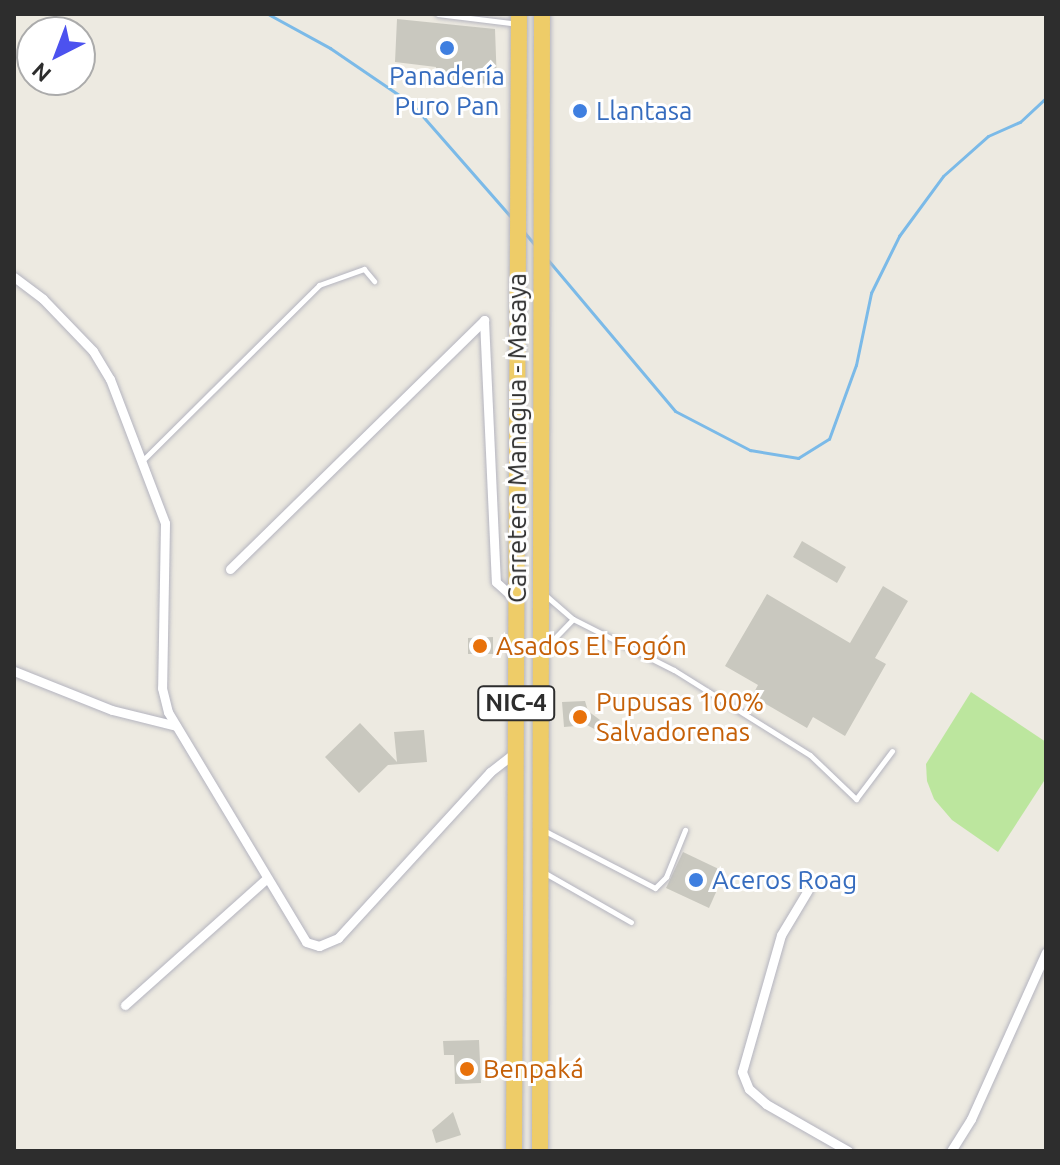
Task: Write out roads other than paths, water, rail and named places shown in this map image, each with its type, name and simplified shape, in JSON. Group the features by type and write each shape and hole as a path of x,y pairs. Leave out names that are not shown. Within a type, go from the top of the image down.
{"highway":[{"name":"Carretera Managua - Masaya","path":"540,1151 542,14"},
{"name":"Carretera Managua - Masaya","path":"514,1151 519,19"},
{"path":"516,522 525,581 542,592"},
{"path":"516,752 530,729 529,684 541,652"},
{"path":"514,1067 523,1078 531,1078 540,1067"},
{"path":"515,1106 523,1093 538,1098 540,1106"}],"street":[{"path":"14,277 43,299 93,351 144,459 165,523 162,688 176,726 306,942 326,945 490,772 516,752"},
{"path":"230,569 484,320 496,582 517,601"},
{"path":"14,671 112,710 176,726"},
{"path":"125,1005 266,879"},
{"path":"808,890 781,935 742,1072 749,1089 766,1104 848,1151"},
{"path":"951,1151 971,1119 1046,952"}],"lane":[{"path":"438,14 519,19"},
{"path":"144,459 319,285 364,269 374,281"},
{"path":"542,592 573,619 674,670 810,755 856,799 892,751"},
{"path":"541,652 573,619"},
{"path":"541,829 655,888 666,877 685,830"},
{"path":"541,871 631,922"}],"waterway":[{"path":"268,14 330,48 412,104 511,217"},
{"path":"548,260 675,411 750,450 798,458 829,439 856,365 871,293 899,236 943,176 988,136 1020,122 1046,98"},
{"path":"524,232 535,245"}],"place":[{"name":"Panadería Puro Pan","path":"447,48"},
{"name":"Llantasa","path":"580,111"},
{"name":"Asados El Fogón","path":"480,646"},
{"name":"Pupusas 100% Salvadorenas","path":"580,717"},
{"name":"Aceros Roag","path":"696,880"},
{"name":"Benpaká","path":"467,1069"}]}
